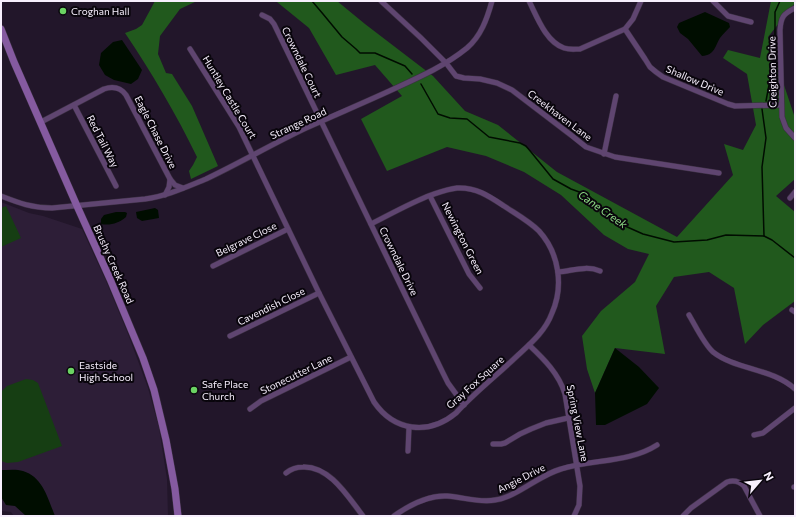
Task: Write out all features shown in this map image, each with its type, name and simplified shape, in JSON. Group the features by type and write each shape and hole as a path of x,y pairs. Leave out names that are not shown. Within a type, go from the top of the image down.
{"street":[{"name":"Creekhaven Lane","path":"381,1 421,38 446,63 456,76 497,83 512,90 586,147 604,154 622,158 719,173"},
{"name":"Strange Road","path":"1,196 27,206 38,208 77,206 145,199 165,195 183,188 253,156 294,134 421,77 446,63 466,49 478,36 485,23 492,1"},
{"path":"525,1 529,1 546,34 563,48 573,50 580,49 625,29 633,19 641,1"},
{"path":"713,1 728,16 751,22"},
{"name":"Creighton Drive","path":"795,8 786,14 781,23 782,117 784,125 795,138"},
{"name":"Crowndale Court","path":"262,15 270,19 274,24 321,122"},
{"name":"Brushy Creek Road","path":"1,29 14,62 110,279 136,341 154,390 166,440 175,489 178,516"},
{"name":"Shallow Drive","path":"625,29 650,67 663,77 735,106 781,105"},
{"name":"Huntley Castle Court","path":"190,48 239,127 253,156"},
{"name":"Eagle Chase Drive","path":"41,122 110,87 118,88 124,91 131,103 170,179 175,184 183,188"},
{"path":"604,154 616,96"},
{"name":"Red Tail Way","path":"74,105 116,186"},
{"name":"Crowndale Drive","path":"321,122 448,383 464,405"},
{"name":"Gray Fox Square","path":"253,156 319,293 379,410 394,422 409,427 423,428 437,424 453,415 542,332 552,313 558,294 558,272 555,259 546,241 538,231 524,219 488,196 478,191 464,188 448,189 421,199 371,224"},
{"name":"Eagle Chase Drive","path":"165,195 169,187 170,179"},
{"path":"790,198 795,192"},
{"name":"Newington Green","path":"430,196 469,274 480,288"},
{"name":"Belgrave Close","path":"213,266 288,229"},
{"path":"558,272 586,268 597,269 600,271"},
{"name":"Cavendish Close","path":"230,336 319,293"},
{"path":"689,314 711,351 728,360 783,380 795,389"},
{"name":"Spring View Lane","path":"529,345 560,379 565,394 580,480 579,505 574,516"},
{"name":"Stonecutter Lane","path":"250,409 261,401 351,357"},
{"path":"754,435 763,433 795,408"},
{"path":"493,444 505,443 520,434 546,423 568,418"},
{"path":"408,451 409,427"},
{"name":"Angie Drive","path":"394,516 418,503 436,497 447,496 489,501 503,499 560,469 631,456 644,452 657,445"},
{"path":"286,473 300,467 311,467 322,472 335,481 362,516"},
{"path":"683,516 691,508 727,482 733,481 740,482 744,486 760,516"}],"shaded area":[{"path":"705,12 729,23 730,27 720,38 712,52 702,56 688,39 680,33 677,27 679,23"},
{"path":"122,40 142,70 138,79 131,84 114,80 105,75 99,65 101,53 113,42"},
{"name":"Eastside High School","path":"1,202 29,213 82,229 128,334 148,388 159,428 167,479 168,516 14,516 11,512 1,511"},
{"path":"155,208 158,210 159,218 142,221 137,218 136,212"},
{"path":"116,212 127,213 126,217 114,224 101,224 101,219 104,215"},
{"path":"615,348 639,367 659,388 647,404 605,425 596,425 595,393"},
{"path":"1,470 21,470 35,478 44,489 55,516 26,516 15,506 6,505 1,497"}],"green space":[{"path":"155,1 197,1 180,9 160,36 158,54 166,73 172,74 192,106 218,166 191,179 189,171 197,157 181,125 145,63 125,33 142,25"},
{"path":"274,1 337,1 433,76 465,111 498,125 557,172 677,237 733,175 724,144 743,150 756,125 747,74 723,58 728,50 760,58 771,1 795,1 795,3 768,37 795,118 795,179 776,196 795,212 795,301 763,325 745,344 734,288 709,272 674,277 656,306 665,354 615,348 595,393 587,369 582,336 601,311 635,282 649,254 628,249 604,235 561,195 524,172 486,156 447,147 387,171 361,119 402,96 375,65 336,75 309,28"},
{"path":"6,206 21,238 1,247 1,208"},
{"path":"26,379 33,380 38,383 62,446 18,462 7,463 1,461 1,392 7,386"}],"waterway":[{"name":"Cane Creek","path":"312,1 342,37 360,53 375,53 405,66 412,74"},
{"path":"766,101 772,69 775,38 775,12 780,1"},
{"name":"Cane Creek","path":"421,84 438,114 450,118 467,119 489,137 520,143 526,146 553,179 571,189 589,196 614,220 625,226 643,234 674,242 707,240 726,235 764,236 772,240 795,258"},
{"path":"762,109 766,138 762,167 764,236"}],"place":[{"name":"Croghan Hall","path":"63,11"},
{"name":"Eastside High School","path":"71,371"},
{"name":"Safe Place Church","path":"194,390"}]}
